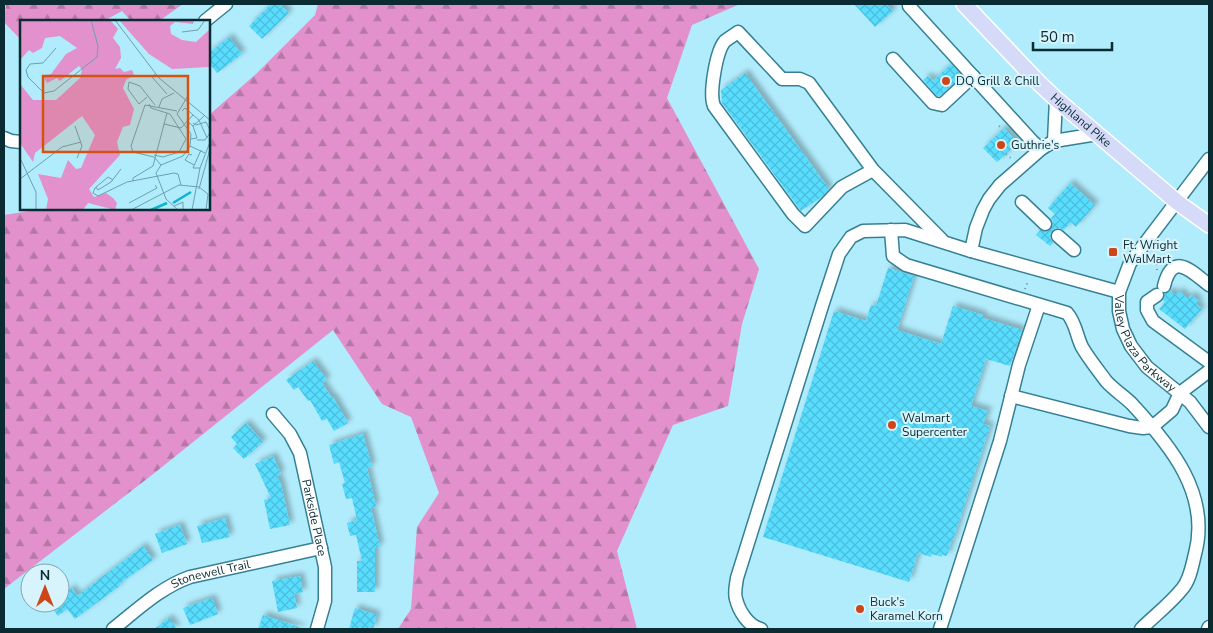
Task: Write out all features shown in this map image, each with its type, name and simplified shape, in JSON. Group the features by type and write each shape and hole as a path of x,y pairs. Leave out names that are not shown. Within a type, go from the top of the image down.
{"main road":[{"name":"Highland Pike","path":"964,4 1056,99 1177,202 1209,225"}],"street":[{"path":"205,20 226,4"},
{"path":"912,4 910,6 1041,149"},
{"path":"873,170 842,187 805,226 793,214 714,106 712,91 718,59 724,42 738,32 782,79 800,79 809,83 873,170 944,242"},
{"path":"893,59 932,103 942,105 973,76"},
{"path":"1054,141 1056,99"},
{"path":"971,251 976,228 988,199 1000,185 1041,149 1054,141 1097,134"},
{"path":"4,138 20,142"},
{"name":"Valley Plaza Parkway","path":"1209,159 1130,263 1119,292 1119,311 1123,329 1131,346 1147,366 1190,402 1209,427"},
{"path":"1022,202 1045,224"},
{"path":"892,230 893,256 906,265 1067,313 1073,320 1081,345 1091,361 1108,383 1129,402 1165,442 1193,491 1200,525 1190,574 1183,588 1141,629"},
{"path":"761,629 758,629 744,617 735,597 737,578 839,254 851,237 863,232 905,230 971,251 1119,292"},
{"path":"1058,236 1074,250"},
{"path":"1011,396 1129,426 1152,427 1172,410 1180,393 1209,370 1153,321 1147,310 1147,302 1161,291 1167,276 1179,266 1186,266 1209,285"},
{"path":"940,629 998,446 1019,365 1039,305"},
{"name":"Parkside Place","path":"273,414 290,434 300,453 326,567 323,612 318,629"},
{"name":"Stonewell Trail","path":"113,629 179,580 321,548"}],"path":[{"path":"999,126 1003,129"},
{"path":"1006,154 1015,162"},
{"path":"1157,270 1156,263 1165,251 1159,244"}],"green space":[{"path":"6,4 183,4 160,20 130,20 122,11 106,20 20,20 20,39 4,22"},
{"path":"318,4 740,4 692,25 667,98 759,269 742,324 728,406 673,425 617,551 637,629 398,629 411,609 417,527 439,493 411,417 382,404 333,330 152,475 38,563 20,563 20,577 4,589 4,215 36,210 210,210 210,114 256,74 315,15"}],"building":[{"path":"271,4 280,4 289,13 262,39 249,26"},
{"path":"854,4 886,4 893,11 875,27"},
{"path":"229,37 242,54 217,73 210,64 210,52"},
{"path":"951,64 962,76 940,96 937,96 923,80 928,76 933,81"},
{"path":"745,73 829,189 823,196 801,211 722,103 721,90"},
{"name":"Guthrie's","path":"1004,128 1018,143 997,162 983,148"},
{"path":"1070,183 1095,205 1076,227 1071,222 1064,230 1059,228 1052,230 1050,238 1053,243 1050,246 1036,235 1040,230 1047,232 1051,229 1053,222 1051,218 1055,214 1048,208"},
{"name":"Walmart Supercenter","path":"888,268 914,276 897,330 941,344 953,306 1022,330 1010,366 986,359 971,406 988,411 983,424 990,426 947,556 942,555 942,557 932,554 931,557 918,553 909,582 763,537 834,311 866,321 871,305 876,306"},
{"path":"1170,291 1176,295 1179,291 1188,299 1191,295 1199,301 1196,304 1202,309 1185,329 1159,309 1165,302 1163,300 1165,294"},
{"path":"313,361 327,380 322,383 333,397 348,423 334,431 327,419 322,421 310,400 308,401 298,387 294,390 286,380"},
{"path":"246,423 263,442 244,459 233,448 237,444 231,437"},
{"path":"363,434 372,467 367,468 376,507 371,508 380,547 375,548 375,592 357,592 357,561 362,561 356,535 350,536 347,523 357,520 352,498 346,499 342,484 345,483 339,462 334,464 329,445"},
{"path":"273,456 281,474 277,476 281,484 290,525 270,529 264,500 271,498 255,464"},
{"path":"225,518 230,537 202,543 197,526"},
{"path":"180,525 187,544 162,553 155,534"},
{"path":"143,546 153,560 75,619 70,613 70,590 72,588 77,596"},
{"path":"300,576 303,592 294,594 297,608 278,612 272,581"},
{"path":"212,598 218,614 190,625 183,608"},
{"path":"355,608 377,615 373,629 349,629"},
{"path":"263,615 302,628 302,629 258,629"},
{"path":"169,618 177,629 154,629"}],"place":[{"name":"DQ Grill & Chill","path":"946,81"},
{"name":"Guthrie's","path":"1001,145"},
{"name":"Ft. Wright WalMart","path":"1113,252"},
{"name":"Walmart Supercenter","path":"892,425"},
{"name":"Buck's Karamel Korn","path":"860,609"}]}
